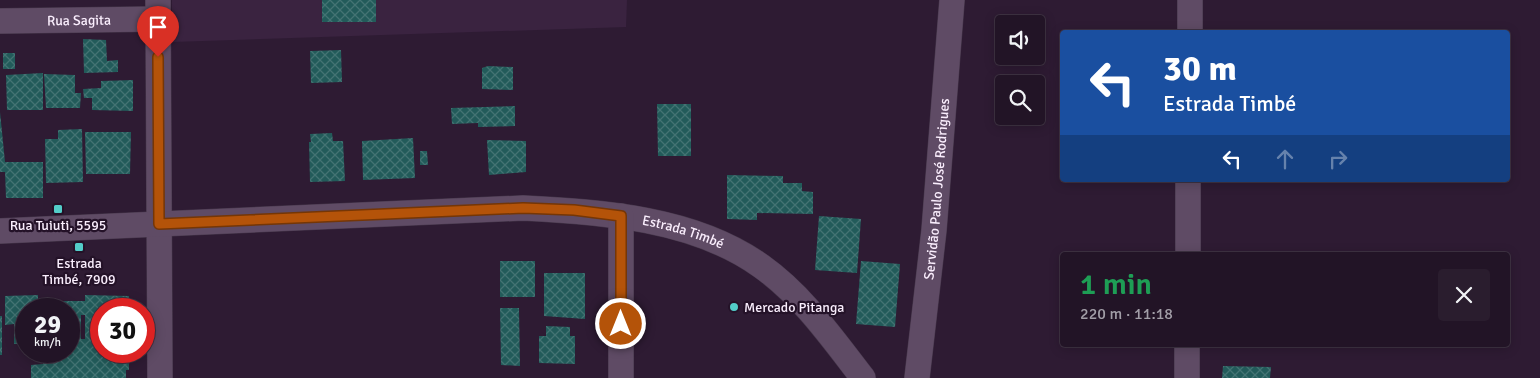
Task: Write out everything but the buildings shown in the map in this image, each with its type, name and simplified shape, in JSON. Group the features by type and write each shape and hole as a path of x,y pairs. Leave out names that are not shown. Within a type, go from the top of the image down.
{"street":[{"name":"Servidão Paulo José Rodrigues","path":"917,378 934,230 952,0"},
{"path":"1190,0 1190,30"},
{"path":"158,10 160,378"},
{"name":"Rua Sagita","path":"0,21 158,10"},
{"path":"1188,182 1188,252"},
{"name":"Estrada Timbé","path":"0,231 523,208 574,210 621,216 706,238 761,266 804,303 862,378"},
{"path":"620,378 621,216"},
{"path":"1187,347 1187,378"},
{"path":"840,348 840,378"}],"shaded area":[{"path":"172,0 627,0 626,27 172,42"}],"place":[{"name":"Rua Tuiuti, 5595","path":"58,209"},
{"name":"Estrada Timbé, 7909","path":"79,247"},
{"name":"Mercado Pitanga","path":"734,307"}],"route":[{"path":"158,57 159,224 523,208 574,210 621,216 621,324"}]}
